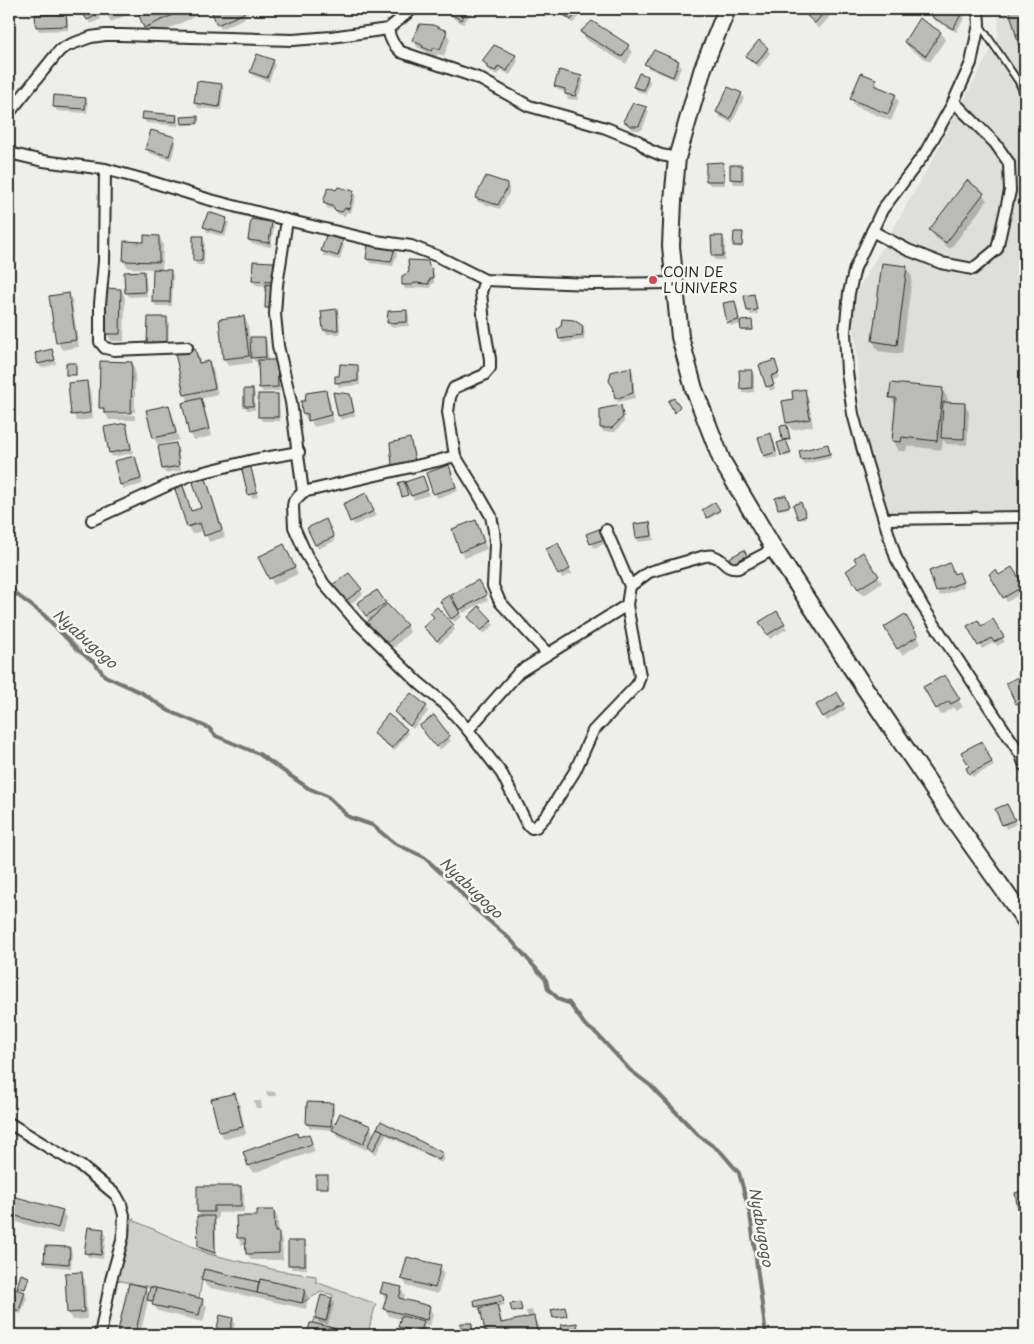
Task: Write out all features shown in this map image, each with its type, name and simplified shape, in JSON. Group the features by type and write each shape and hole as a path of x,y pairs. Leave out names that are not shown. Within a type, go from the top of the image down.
{"main road":[{"path":"727,9 703,68 678,158 673,201 671,246 680,337 694,389 722,461 774,550 956,823 1025,920"}],"street":[{"path":"9,114 54,57 69,44 91,37 121,35 293,40 331,37 388,29 412,9"},
{"path":"978,9 979,24 971,63 954,102 924,153 882,210 855,268 849,293 845,332 847,372 853,414 896,558 923,607 1022,755 1025,766"},
{"path":"388,29 390,39 401,52 478,78 529,106 612,131 638,141 649,150 661,155 678,158"},
{"path":"872,231 908,250 941,263 973,269 997,249 1010,191 1009,163 995,142 954,102"},
{"path":"9,153 43,161 106,169 287,220 376,241 411,246 485,280 592,284 674,283"},
{"path":"106,169 100,342 105,348 114,350 187,347"},
{"path":"287,220 277,285 275,314 278,346 291,402 304,492"},
{"path":"485,280 481,292 490,368 484,375 454,388 450,397 448,412 455,456 491,516 495,544 493,586 500,602 548,654"},
{"path":"92,520 188,476 254,460 299,452"},
{"path":"455,456 304,492 294,501 294,527 306,554 324,584 357,622 419,683 446,705 468,730 502,774 527,824 532,828 536,827 547,816 575,772 593,730 638,685 640,676 627,605 630,586 606,530"},
{"path":"884,519 1024,519"},
{"path":"630,586 649,572 705,556 713,556 733,569 774,550"},
{"path":"468,730 519,672 627,605"},
{"path":"9,1123 81,1166 116,1195 121,1204 124,1215 122,1237 100,1335"}],"lane":[{"path":"979,24 1018,81 1025,96"}],"shaded area":[{"path":"999,9 1025,9 1025,513 886,513 863,435 852,300 924,175 998,36"},
{"path":"133,1218 135,1221 209,1254 280,1271 316,1276 316,1282 376,1304 367,1335 360,1335 313,1323 315,1318 326,1321 333,1295 321,1292 302,1303 305,1289 260,1279 259,1282 204,1269 199,1298 117,1280"}],"building":[{"path":"81,9 97,9 99,14 87,20"},
{"path":"147,9 186,9 144,28 138,13"},
{"path":"245,9 243,10 244,13 217,25 211,10"},
{"path":"451,9 469,9 461,20 449,13"},
{"path":"556,9 579,9 571,20"},
{"path":"808,9 827,9 815,23 807,16 811,12"},
{"path":"937,9 959,9 963,11 953,29 932,17"},
{"path":"1009,9 1025,9 1025,32 1016,35"},
{"path":"66,14 67,26 36,27 35,15"},
{"path":"919,18 941,32 926,56 904,42"},
{"path":"592,21 629,45 622,57 580,32"},
{"path":"420,24 433,25 447,31 440,50 434,47 432,51 412,40"},
{"path":"1025,32 1025,44 1019,46 1016,35"},
{"path":"759,40 768,48 756,64 746,56"},
{"path":"494,45 516,55 507,71 498,66 496,71 487,68 487,65 482,61"},
{"path":"654,50 679,61 673,77 644,64"},
{"path":"257,54 274,60 267,78 250,72"},
{"path":"559,70 582,76 575,96 565,94 565,89 554,86"},
{"path":"639,73 648,76 644,90 633,87"},
{"path":"861,73 876,79 874,85 896,94 888,114 850,99"},
{"path":"197,81 222,84 219,107 194,103"},
{"path":"728,87 742,93 730,119 716,112"},
{"path":"54,95 86,98 85,109 53,107"},
{"path":"633,103 647,107 639,126 631,126 623,121"},
{"path":"143,112 177,115 176,122 142,119"},
{"path":"198,116 198,123 182,124 181,117"},
{"path":"151,130 175,137 169,156 145,149"},
{"path":"723,162 724,181 706,181 706,163"},
{"path":"730,165 742,165 742,180 730,179"},
{"path":"486,176 507,183 507,188 498,205 475,198"},
{"path":"967,180 984,193 946,243 929,230"},
{"path":"328,187 336,190 338,187 354,191 349,209 345,208 342,212 334,210 334,207 323,203"},
{"path":"208,212 227,218 223,233 203,227"},
{"path":"251,219 272,222 269,243 248,240"},
{"path":"734,232 743,232 742,246 733,246"},
{"path":"144,235 159,236 159,262 123,261 124,241 144,242"},
{"path":"326,235 343,240 338,256 321,251"},
{"path":"193,236 203,236 202,261 193,261"},
{"path":"711,236 723,236 723,256 712,256"},
{"path":"368,244 395,248 391,262 366,259"},
{"path":"408,260 428,261 432,269 433,278 429,280 429,284 414,283 412,285 402,285 402,276 409,272"},
{"path":"253,261 274,262 273,282 252,281"},
{"path":"882,263 907,266 897,345 872,341"},
{"path":"153,269 171,270 170,302 152,302"},
{"path":"144,271 145,292 125,293 124,272"},
{"path":"266,284 272,285 271,308 265,308"},
{"path":"106,288 121,289 120,334 105,334"},
{"path":"69,293 76,340 56,343 49,296"},
{"path":"754,294 757,310 747,311 744,296"},
{"path":"735,301 739,320 727,323 723,303"},
{"path":"337,309 338,330 323,330 321,311"},
{"path":"407,310 407,322 387,323 388,311"},
{"path":"244,316 249,356 223,359 219,319"},
{"path":"148,317 167,317 167,344 147,343"},
{"path":"562,319 574,320 583,326 582,336 559,339 557,329 561,326"},
{"path":"752,320 753,330 741,330 740,321"},
{"path":"250,337 265,337 266,357 251,358"},
{"path":"195,348 199,363 209,361 215,388 184,395 175,353"},
{"path":"52,349 55,360 38,364 35,353"},
{"path":"258,360 277,360 278,387 259,388"},
{"path":"775,360 779,373 771,376 774,385 766,387 759,365"},
{"path":"100,361 132,362 131,413 104,413 104,408 99,408"},
{"path":"66,363 76,363 76,375 66,375"},
{"path":"340,364 358,365 358,381 335,383 335,376 339,376"},
{"path":"631,367 633,393 615,399 613,387 609,381 611,372"},
{"path":"739,370 752,370 752,388 740,389"},
{"path":"87,381 90,413 71,415 68,383"},
{"path":"891,383 943,388 937,441 902,437 901,442 892,441 896,398 889,398"},
{"path":"244,389 253,389 253,406 244,406"},
{"path":"805,389 810,419 786,423 782,401 793,399 792,391"},
{"path":"326,390 331,415 308,421 308,414 302,413 301,401 305,401 306,393"},
{"path":"333,392 350,394 354,412 338,416"},
{"path":"258,394 278,394 278,417 258,417"},
{"path":"201,398 209,429 189,434 182,403"},
{"path":"674,398 680,406 675,413 668,401"},
{"path":"943,402 965,403 964,439 941,438"},
{"path":"169,405 176,433 153,438 146,410"},
{"path":"621,405 623,417 612,428 600,428 600,409"},
{"path":"126,423 131,449 109,453 104,427"},
{"path":"787,425 790,439 782,440 780,426"},
{"path":"771,433 776,452 764,456 758,437"},
{"path":"410,438 415,461 392,465 390,443"},
{"path":"786,440 791,453 781,456 777,443"},
{"path":"176,443 179,466 162,469 158,446"},
{"path":"828,444 830,454 801,460 799,451"},
{"path":"135,456 141,479 120,485 114,461"},
{"path":"250,464 257,492 248,495 241,466"},
{"path":"449,465 456,487 433,494 426,473"},
{"path":"205,475 222,530 204,536 200,523 187,527 174,486 182,483 191,511 201,508 192,479"},
{"path":"423,476 428,490 411,496 405,482"},
{"path":"404,481 408,495 402,497 398,483"},
{"path":"366,493 374,511 350,522 343,504"},
{"path":"786,495 790,506 778,509 775,498"},
{"path":"715,502 720,510 707,518 702,510"},
{"path":"801,502 806,516 798,519 793,505"},
{"path":"326,519 334,537 315,545 307,528"},
{"path":"476,520 484,542 460,552 452,529"},
{"path":"650,522 652,536 636,538 634,524"},
{"path":"599,529 604,539 590,544 586,534"},
{"path":"558,543 570,569 558,575 546,549"},
{"path":"284,544 295,567 269,579 258,557"},
{"path":"744,550 749,559 734,567 729,558"},
{"path":"863,552 879,576 858,589 846,571 857,563 854,558"},
{"path":"950,563 954,574 959,572 963,582 936,592 929,571"},
{"path":"1012,567 1024,586 1003,598 989,574 996,570 999,575"},
{"path":"349,573 362,589 344,602 332,585"},
{"path":"478,580 487,595 459,610 451,595"},
{"path":"377,590 386,603 366,616 357,603"},
{"path":"449,595 460,613 451,619 440,601"},
{"path":"387,604 407,625 384,646 364,625"},
{"path":"479,606 492,620 481,631 468,617"},
{"path":"437,607 454,625 437,641 423,627 434,617 430,613"},
{"path":"777,611 785,624 767,635 759,622"},
{"path":"905,614 918,636 897,649 884,627"},
{"path":"993,619 1004,637 994,642 991,638 978,646 967,626 978,620 981,626"},
{"path":"945,675 960,699 951,704 949,701 936,709 923,687"},
{"path":"1022,675 1025,682 1025,699 1016,704 1006,683"},
{"path":"837,692 844,704 823,717 816,705"},
{"path":"411,693 427,706 410,726 394,712"},
{"path":"388,714 407,729 392,748 373,733"},
{"path":"434,715 450,736 436,747 419,726"},
{"path":"982,741 992,762 969,774 966,768 969,766 961,752"},
{"path":"1007,804 1015,820 1002,825 995,809"},
{"path":"235,1093 243,1127 219,1132 211,1099"},
{"path":"307,1102 333,1103 331,1126 306,1124"},
{"path":"340,1113 371,1126 363,1144 332,1130"},
{"path":"381,1121 443,1153 439,1160 377,1128"},
{"path":"377,1128 383,1131 373,1151 367,1147"},
{"path":"297,1133 298,1137 309,1134 312,1144 248,1166 243,1152"},
{"path":"316,1175 328,1175 328,1188 316,1188"},
{"path":"197,1186 241,1186 241,1206 214,1206 214,1212 197,1212"},
{"path":"1025,1190 1025,1208 1018,1209 1015,1193"},
{"path":"9,1195 63,1210 58,1228 9,1214"},
{"path":"257,1210 274,1210 275,1232 279,1232 279,1253 246,1254 245,1238 237,1238 236,1216 257,1216"},
{"path":"197,1216 214,1216 215,1253 198,1247"},
{"path":"88,1227 104,1229 101,1255 84,1253"},
{"path":"288,1241 305,1241 305,1265 288,1265"},
{"path":"45,1246 70,1247 69,1264 44,1262"},
{"path":"407,1257 441,1265 435,1288 401,1279"},
{"path":"204,1269 259,1282 257,1293 201,1280"},
{"path":"82,1272 84,1312 67,1313 65,1273"},
{"path":"21,1274 29,1277 25,1289 17,1287"},
{"path":"260,1279 305,1289 302,1303 257,1293"},
{"path":"129,1283 146,1287 135,1335 117,1335"},
{"path":"383,1283 402,1287 399,1298 430,1306 427,1320 383,1309 387,1295 380,1293"},
{"path":"9,1287 25,1292 19,1311 9,1307"},
{"path":"150,1287 156,1288 153,1301 147,1300"},
{"path":"156,1288 203,1299 199,1315 152,1305"},
{"path":"502,1294 504,1301 475,1307 474,1300"},
{"path":"321,1295 332,1298 326,1321 315,1318"},
{"path":"520,1302 522,1310 512,1312 510,1304"},
{"path":"497,1304 501,1323 534,1316 537,1331 517,1335 488,1335 487,1331 485,1331 480,1308"},
{"path":"565,1307 567,1316 553,1318 551,1310"},
{"path":"220,1315 233,1318 229,1335 216,1332"},
{"path":"401,1316 424,1321 421,1332 398,1327"},
{"path":"310,1323 313,1323 360,1335 307,1335"},
{"path":"461,1323 472,1323 472,1335 456,1335 456,1332 461,1332"},
{"path":"577,1323 578,1334 562,1335 561,1325"}],"waterway":[{"name":"Nyabugogo","path":"9,585 16,594 44,615 78,650 95,663 105,676 142,693 169,711 209,728 216,736 259,754 308,788 327,796 349,817 372,825 394,843 424,857 456,887 473,907 511,940 546,980 548,989 560,1000 569,1003 585,1025 597,1034 630,1070 651,1086 698,1135 721,1152 739,1173 750,1214 766,1335"}],"place":[{"name":"COIN DE L'UNIVERS","path":"653,280"}]}
